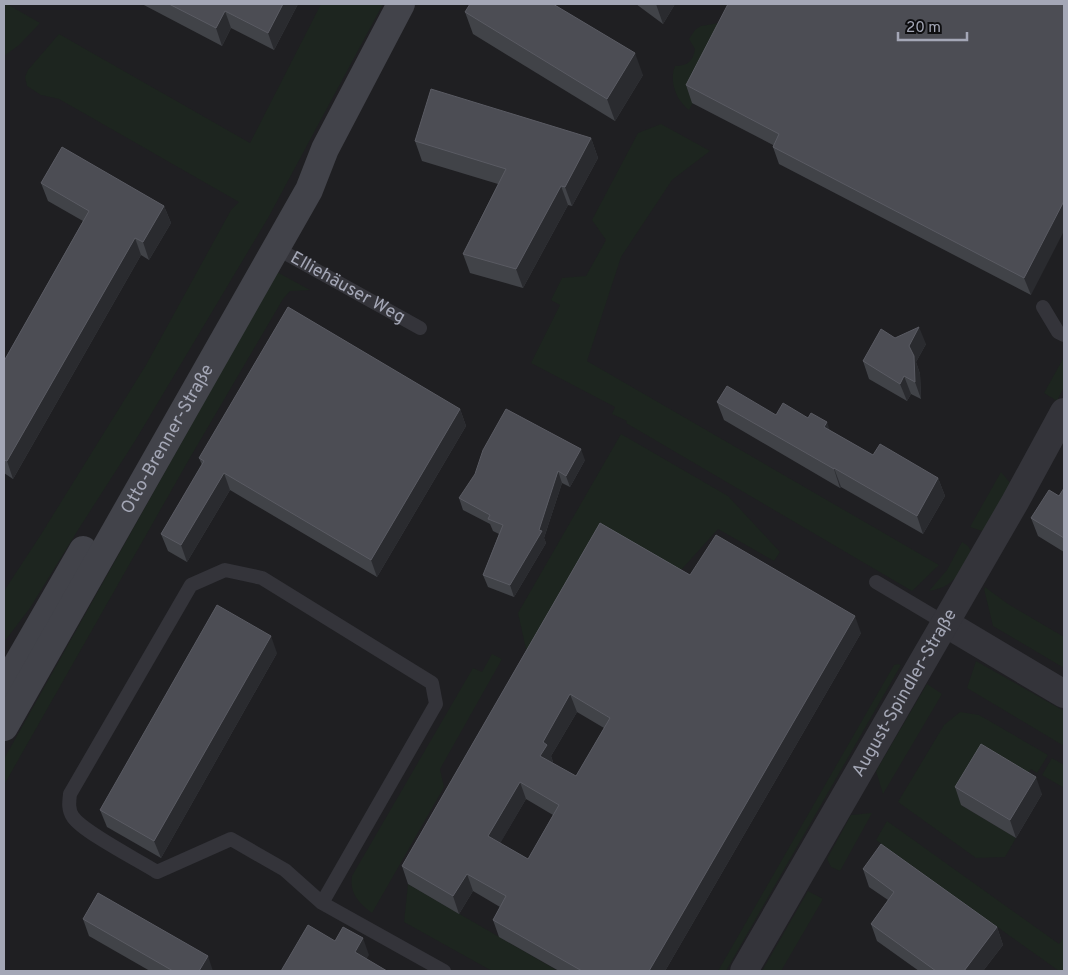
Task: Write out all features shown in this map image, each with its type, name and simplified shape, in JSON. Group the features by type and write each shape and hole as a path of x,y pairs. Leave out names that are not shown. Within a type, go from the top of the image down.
{"main road":[{"name":"Otto-Brenner-Straße","path":"4,727 309,190 325,149 401,4"},
{"name":"Otto-Brenner-Straße","path":"4,687 299,184 325,149"}],"street":[{"name":"August-Spindler-Straße","path":"744,971 1015,502 1064,412"},
{"path":"944,622 1064,694"}],"lane":[{"name":"Elliehäuser Weg","path":"276,248 420,328"},
{"path":"1043,307 1058,332 1064,335"},
{"path":"322,903 436,704 432,683 262,578 225,570 191,585 70,794 70,811 77,822 88,830 157,872 231,839 285,870 322,903 444,971"},
{"path":"876,582 944,622"}],"shaded area":[{"path":"4,4 1064,4 1064,971 4,971"},
{"path":"4,4 40,23 19,45 4,56"},
{"path":"321,4 383,4 268,218 135,441 30,608 4,642 4,591 146,365 231,210 239,202 59,99 41,95 27,86 25,77 28,70 59,34 250,143"},
{"path":"727,4 744,4 689,110 680,101 673,84 675,66 687,64 691,60 695,49 689,39 695,30 701,26 719,23 727,10"},
{"path":"661,124 710,151 672,180 621,257 587,361 939,565 912,591 626,423 627,421 612,414 615,407 531,363 560,305 551,300 562,278 586,276 606,240 592,220 638,133"},
{"path":"277,272 310,290 290,291 283,299 191,456 4,785 4,759"},
{"path":"1064,357 1064,387 1057,401 1044,393"},
{"path":"621,434 728,496 780,552 774,561 718,529 673,579 540,656 526,649 518,613"},
{"path":"1001,472 1011,484 985,532 970,527"},
{"path":"962,542 968,546 972,553 964,567 945,586 929,591 947,570"},
{"path":"985,587 1008,604 1064,637 1064,668 993,626"},
{"path":"492,654 502,659 440,769 444,787 372,913 356,897 352,888 352,876 473,668 482,672"},
{"path":"976,661 1064,711 1064,746 967,688"},
{"path":"894,665 901,665 726,971 718,971"},
{"path":"927,684 942,694 883,794 876,771"},
{"path":"960,712 979,715 1048,755 1037,773 1031,769 1023,782 961,805 1016,838 1005,857 976,858 898,802 944,725"},
{"path":"1052,758 1064,765 1064,788 1042,775"},
{"path":"872,813 840,871 831,867 827,859 851,815"},
{"path":"887,821 1059,944 1064,937 1064,971 1059,971 876,840"},
{"path":"408,884 558,971 492,971 404,922"},
{"path":"808,891 823,899 781,971 762,971"}],"building":[{"path":"169,4 283,4 268,33 225,11 216,28"},
{"path":"470,4 553,4 635,53 607,99 465,12"},
{"path":"728,4 1064,4 1064,201 1024,278 773,147 779,134 686,85"},
{"path":"431,89 591,138 565,187 561,186 516,269 463,254 506,169 415,141"},
{"path":"62,147 164,206 143,242 135,238 7,461 4,460 4,361 89,211 41,183"},
{"path":"288,307 460,409 371,560 224,473 181,545 161,534 204,461 199,458"},
{"path":"919,327 909,346 914,356 915,382 904,376 900,384 863,361 881,329 895,338"},
{"path":"727,386 776,415 783,403 808,418 811,413 827,422 824,427 873,455 880,444 938,478 917,516 717,402"},
{"path":"506,409 581,449 566,476 558,471 539,530 542,531 510,585 483,575 503,525 488,519 490,515 459,498 475,474 483,450"},
{"path":"1064,488 1064,538 1031,518 1049,490 1059,496"},
{"path":"600,523 690,575 716,535 855,616 649,971 582,971 493,920 506,896 467,874 453,896 402,866","holes":["570,694 610,718 576,776 540,756 547,745 543,742","520,782 559,805 528,859 488,836"]},
{"path":"217,605 271,636 154,841 100,810"},
{"path":"981,744 1036,777 1010,820 955,787"},
{"path":"881,844 997,927 964,971 936,971 871,924 894,892 863,869"},
{"path":"98,893 208,956 199,971 173,971 83,919"},
{"path":"308,925 335,941 343,927 363,938 355,952 387,971 281,971"}]}
